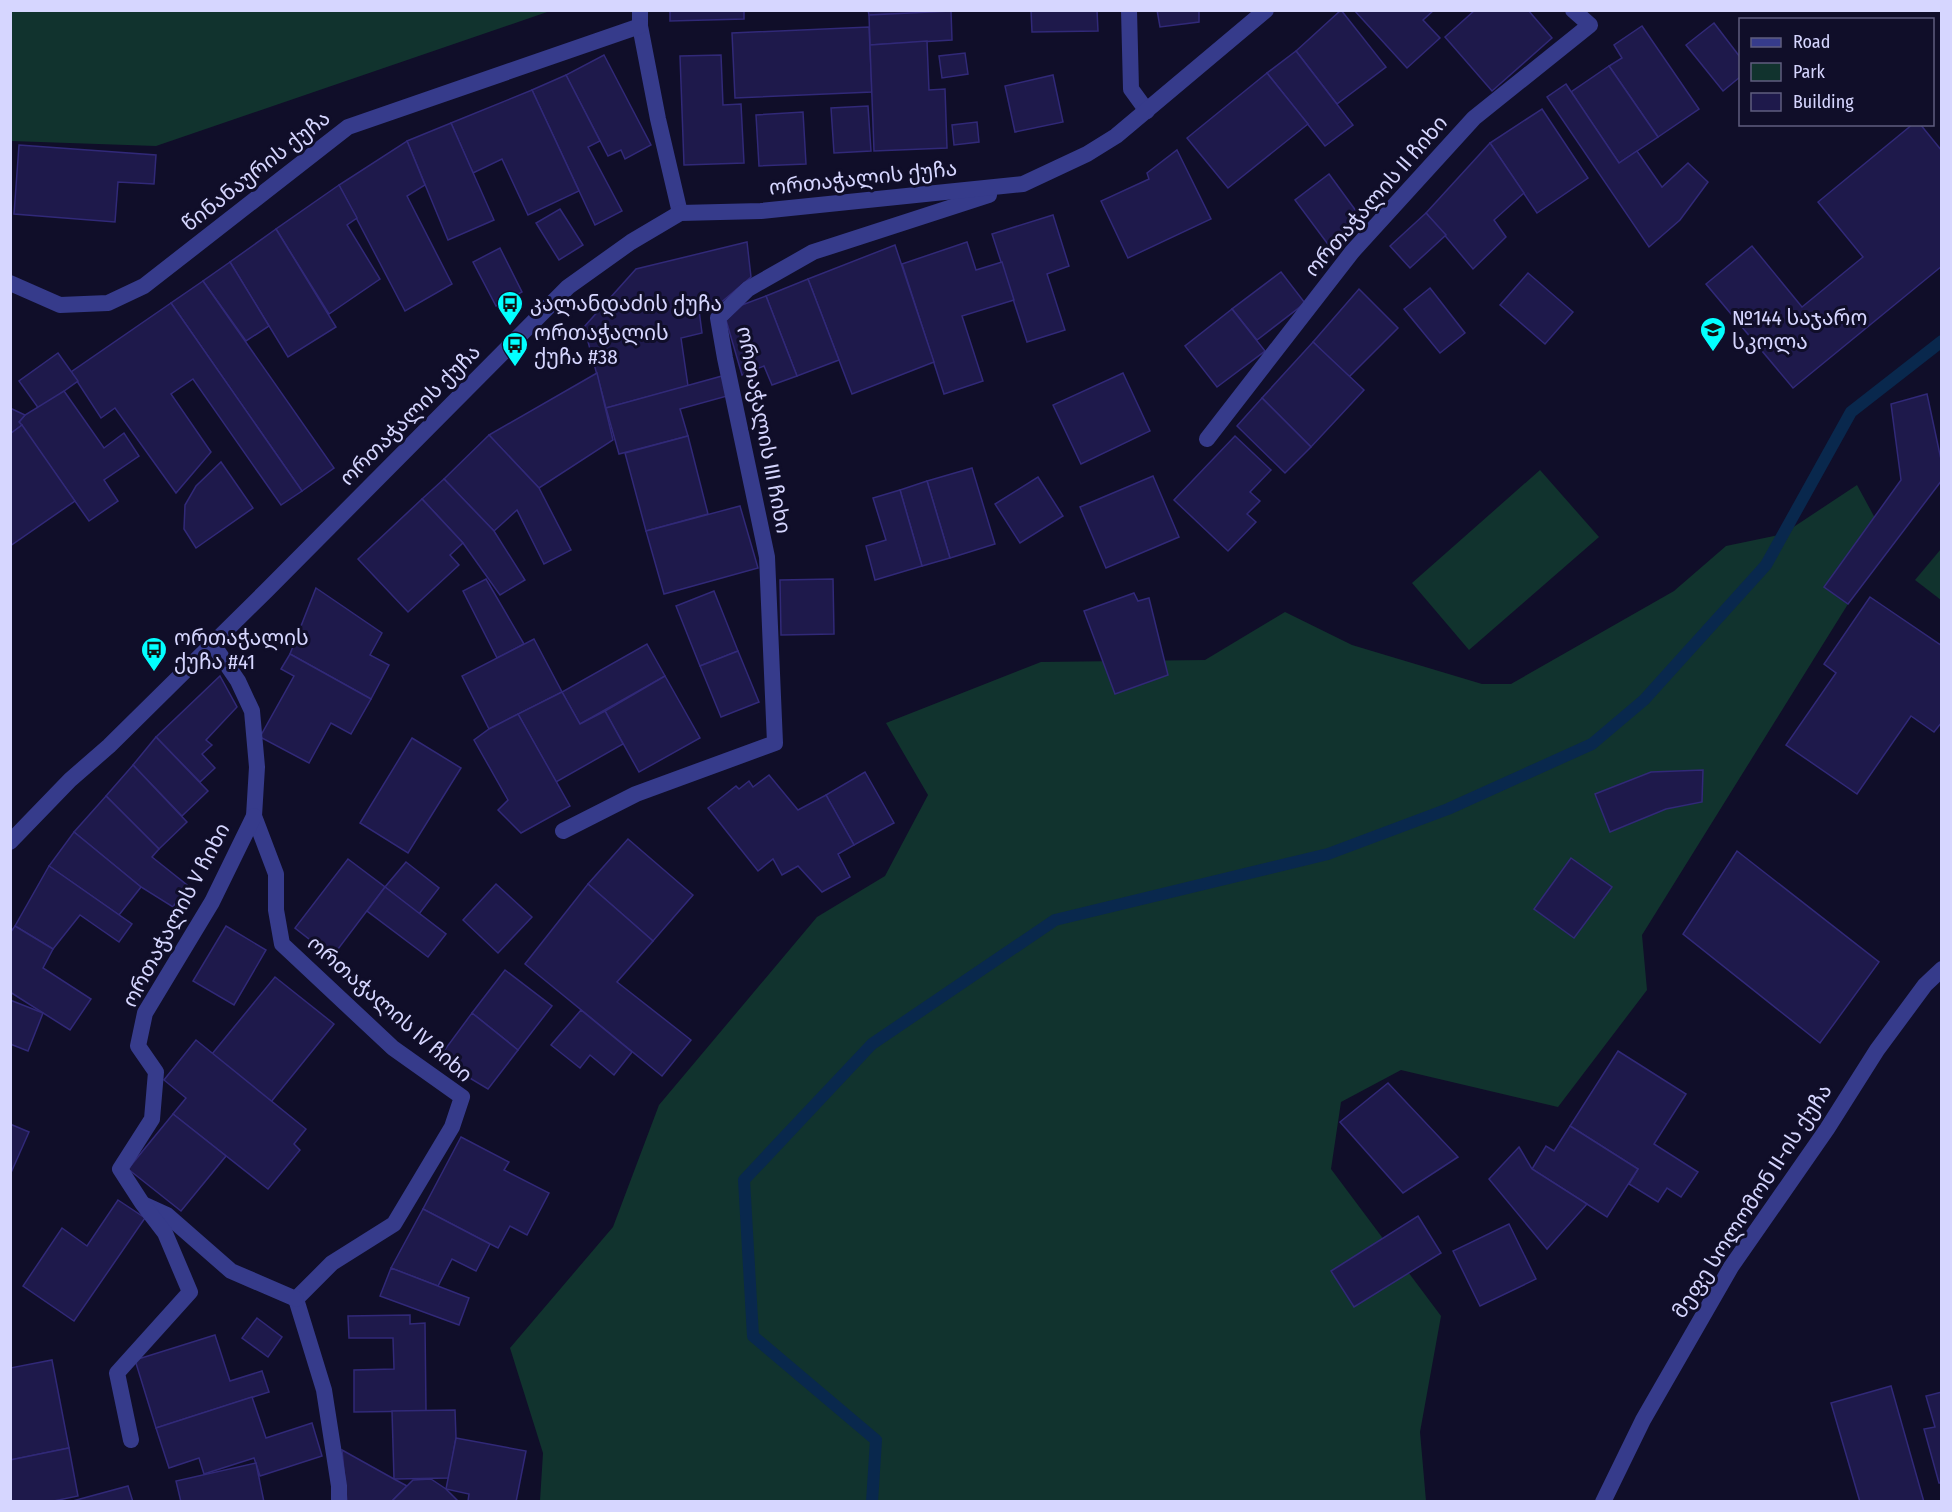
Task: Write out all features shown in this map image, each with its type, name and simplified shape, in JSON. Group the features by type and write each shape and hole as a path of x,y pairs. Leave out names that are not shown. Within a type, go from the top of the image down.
{"street":[{"path":"1129,10 1131,89 1147,111"},
{"name":"ორთაჭალის ქუჩა","path":"10,842 70,780 121,735 266,591 568,287 631,242 680,213 761,211 1023,184 1087,154 1116,136 1266,10"},
{"name":"ორთაჭალის II ჩიხი","path":"1207,439 1352,252 1474,118 1590,25 1573,10"},
{"path":"640,18 658,119 680,213"},
{"name":"წინანაურის ქუჩა","path":"10,283 60,305 108,303 144,286 348,127 640,18"},
{"name":"ორთაჭალის III ჩიხი","path":"563,831 636,794 775,743 767,557 724,358 718,318 748,289 813,252 1023,184"},
{"name":"ორთაჭალის IV ჩიხი","path":"212,643 238,681 252,711 257,767 254,816 276,874 276,910 282,944 393,1048 462,1097 452,1127 394,1224 332,1263 296,1299"},
{"name":"ორთაჭალის V ჩიხი","path":"131,1440 117,1373 190,1292 165,1233 120,1169 152,1119 156,1072 138,1046 145,1013 212,902 254,816"},
{"name":"მეფე სოლომონ II-ის ქუჩა","path":"1603,1502 1643,1420 1731,1267 1827,1129 1877,1050 1925,985 1941,969"},
{"path":"142,1203 167,1215 231,1271 296,1299 324,1390 339,1486 339,1502"}],"green space":[{"path":"11,10 550,11 156,146 11,141"},
{"path":"1540,470 1599,537 1469,650 1412,583"},
{"path":"1857,485 1882,531 1848,604 1642,935 1647,990 1558,1107 1401,1070 1341,1102 1331,1169 1441,1316 1420,1432 1426,1501 540,1501 543,1453 510,1348 613,1227 659,1105 817,917 885,876 928,795 886,723 1041,662 1205,660 1285,612 1352,645 1482,684 1511,684 1674,591 1726,546 1783,534"},
{"path":"1941,549 1941,600 1915,580"}],"building":[{"path":"670,10 744,10 744,19 670,21"},
{"path":"868,10 925,10 925,13 869,15"},
{"path":"1031,10 1097,10 1098,31 1032,32"},
{"path":"1157,10 1199,10 1199,22 1160,27"},
{"path":"1341,10 1386,67 1337,104 1296,51"},
{"path":"1354,10 1434,10 1423,20 1440,38 1407,68"},
{"path":"1475,10 1528,10 1552,38 1492,91 1445,37"},
{"path":"951,11 952,40 870,45 869,15"},
{"path":"1714,23 1739,56 1739,78 1723,91 1686,45"},
{"path":"1642,26 1699,109 1658,137 1609,66 1622,58 1614,45"},
{"path":"869,27 872,92 735,98 732,33"},
{"path":"927,41 929,90 945,89 947,148 874,151 870,45"},
{"path":"1296,51 1353,125 1325,146 1267,73"},
{"path":"965,53 968,74 942,78 939,56"},
{"path":"604,55 651,145 625,159 621,150 608,156 566,75"},
{"path":"721,55 723,105 741,104 744,163 684,165 680,56"},
{"path":"1609,66 1658,137 1619,163 1571,92"},
{"path":"1267,73 1308,124 1228,188 1187,138"},
{"path":"566,75 600,141 588,147 622,211 595,225 532,90"},
{"path":"1053,75 1063,122 1015,132 1005,86"},
{"path":"1566,84 1619,163 1637,151 1662,187 1688,163 1708,182 1680,220 1649,247 1547,97"},
{"path":"532,90 579,191 528,215 502,159 473,173 451,123"},
{"path":"868,106 871,151 834,153 831,108"},
{"path":"1542,109 1588,178 1537,213 1490,143"},
{"path":"803,112 806,164 759,166 756,115"},
{"path":"977,122 979,142 954,145 952,125"},
{"path":"451,123 494,220 448,240 407,141"},
{"path":"1911,126 1922,126 1942,151 1942,266 1793,388 1706,284 1752,246 1802,307 1863,257 1818,202"},
{"path":"407,141 425,185 407,196 452,284 405,311 339,185"},
{"path":"1490,143 1524,193 1494,220 1506,237 1473,269 1426,213"},
{"path":"19,145 156,155 154,184 118,182 115,222 14,214"},
{"path":"1177,150 1211,219 1128,258 1101,201 1149,179 1147,173"},
{"path":"1329,174 1359,215 1330,247 1295,200"},
{"path":"339,185 357,218 347,225 380,279 329,314 276,229"},
{"path":"560,209 583,245 559,260 536,223"},
{"path":"1426,213 1446,235 1410,268 1390,246"},
{"path":"1053,215 1069,266 1047,274 1065,330 1027,342 992,234"},
{"path":"276,229 336,327 288,357 230,262"},
{"path":"747,242 751,277 718,305 699,310 702,333 681,338 688,386 606,408 584,327 636,269"},
{"path":"967,242 976,270 1002,262 1014,300 962,316 983,381 944,394 902,264"},
{"path":"895,245 934,362 852,394 808,279"},
{"path":"500,248 522,292 496,306 473,262"},
{"path":"230,262 269,326 246,341 203,281"},
{"path":"1281,272 1305,303 1257,340 1232,309"},
{"path":"1528,273 1573,312 1545,344 1500,305"},
{"path":"808,279 839,360 797,376 766,296"},
{"path":"203,281 334,468 302,491 171,303"},
{"path":"1430,288 1465,333 1440,353 1404,309"},
{"path":"1359,289 1398,328 1349,377 1313,342"},
{"path":"766,296 797,376 772,385 764,366 742,375 726,320 742,305"},
{"path":"171,303 302,491 281,505 193,379 171,394 211,452 176,493 115,408 101,418 71,372"},
{"path":"1232,309 1265,351 1217,387 1185,346"},
{"path":"1313,342 1364,390 1311,447 1262,398"},
{"path":"58,353 78,381 39,409 19,381"},
{"path":"597,373 613,440 539,488 489,435"},
{"path":"1123,373 1150,431 1081,464 1053,405"},
{"path":"722,376 727,396 680,409 688,436 619,454 606,408"},
{"path":"64,391 104,448 124,433 139,456 104,480 118,501 89,521 19,422 25,415"},
{"path":"1927,394 1942,464 1942,480 1848,604 1824,587 1901,480 1891,404"},
{"path":"1262,398 1311,447 1285,473 1237,426"},
{"path":"10,408 25,415 19,422 22,425 10,434"},
{"path":"22,425 75,501 10,546 10,434"},
{"path":"489,435 539,488 571,550 544,564 517,510 494,531 444,479"},
{"path":"688,436 708,514 646,531 625,453"},
{"path":"1235,436 1271,470 1250,492 1260,501 1247,514 1256,522 1228,551 1174,500"},
{"path":"221,462 253,508 196,548 184,529 185,505 196,486"},
{"path":"972,468 995,544 950,558 927,481"},
{"path":"1153,476 1179,537 1106,568 1080,507"},
{"path":"1038,477 1063,516 1020,543 995,504"},
{"path":"444,479 494,531 525,580 500,595 463,543 422,499"},
{"path":"927,481 950,558 922,566 900,490"},
{"path":"900,490 922,566 875,580 866,546 886,540 873,498"},
{"path":"422,499 463,543 450,555 459,565 408,612 358,559"},
{"path":"740,506 758,568 664,594 646,531"},
{"path":"486,579 524,644 497,658 463,591"},
{"path":"833,579 834,634 781,635 780,580"},
{"path":"316,588 382,633 370,655 389,665 371,699 290,654"},
{"path":"714,591 738,651 700,666 676,606"},
{"path":"1134,593 1138,601 1149,598 1168,675 1115,694 1084,611"},
{"path":"1870,597 1942,646 1942,722 1934,732 1911,716 1857,794 1786,745 1836,673 1824,664"},
{"path":"534,639 562,692 489,729 462,676"},
{"path":"647,644 665,676 580,724 562,692"},
{"path":"738,651 759,702 721,717 700,666"},
{"path":"290,654 371,699 351,734 331,723 309,763 260,737 294,676 281,669"},
{"path":"220,676 237,707 206,740 212,745 202,754 215,768 200,782 156,737"},
{"path":"665,676 700,738 639,772 605,711"},
{"path":"562,692 580,724 605,711 623,744 556,782 518,714"},
{"path":"518,714 570,806 521,833 498,810 508,800 474,740 489,729"},
{"path":"156,737 208,791 182,816 133,765"},
{"path":"412,738 461,768 408,853 360,823"},
{"path":"133,765 187,822 159,849 106,796"},
{"path":"1703,770 1702,802 1666,809 1610,832 1595,794 1651,772"},
{"path":"865,772 894,823 854,845 826,795"},
{"path":"769,775 798,810 826,795 854,845 838,854 850,877 822,892 798,866 782,875 773,859 758,871 708,808 736,786 739,789 749,781 753,787"},
{"path":"106,796 159,849 152,857 187,885 173,907 141,887 74,832"},
{"path":"74,832 141,887 119,915 49,866"},
{"path":"628,839 693,895 653,941 588,884"},
{"path":"1737,851 1879,962 1820,1043 1683,934"},
{"path":"1571,858 1612,887 1574,938 1534,909"},
{"path":"348,859 385,887 332,957 295,928"},
{"path":"406,862 439,888 419,914 385,887"},
{"path":"49,866 132,924 119,942 80,915 53,949 15,926"},
{"path":"496,884 532,917 498,953 463,920"},
{"path":"588,884 653,941 617,982 691,1040 662,1076 525,964"},
{"path":"385,887 446,934 428,957 367,911"},
{"path":"15,926 53,949 43,968 91,999 70,1030 10,992 10,933"},
{"path":"226,926 266,950 234,1005 193,981"},
{"path":"505,970 552,1006 518,1050 472,1013"},
{"path":"275,977 334,1024 271,1102 212,1054"},
{"path":"10,1000 43,1013 28,1051 10,1044"},
{"path":"581,1010 632,1052 614,1075 590,1055 580,1068 551,1045"},
{"path":"472,1013 518,1050 488,1089 438,1059"},
{"path":"196,1040 306,1129 294,1144 300,1150 268,1189 173,1114 186,1098 164,1080"},
{"path":"1618,1051 1686,1094 1654,1144 1698,1172 1681,1197 1667,1188 1658,1202 1629,1184 1638,1169 1570,1126"},
{"path":"1388,1083 1458,1157 1403,1193 1340,1122"},
{"path":"173,1114 226,1156 181,1211 128,1169"},
{"path":"10,1124 29,1132 10,1175"},
{"path":"1570,1126 1638,1169 1607,1217 1532,1169 1546,1146 1554,1151"},
{"path":"461,1137 509,1162 504,1170 549,1193 527,1235 510,1226 498,1248 423,1209"},
{"path":"1519,1147 1532,1169 1587,1204 1547,1249 1489,1179"},
{"path":"118,1200 145,1218 74,1321 23,1286 62,1228 87,1246"},
{"path":"423,1209 490,1244 476,1271 452,1259 438,1286 391,1268"},
{"path":"1418,1216 1441,1253 1354,1307 1331,1271"},
{"path":"1509,1224 1536,1279 1480,1306 1453,1251"},
{"path":"391,1268 469,1298 459,1325 380,1296"},
{"path":"410,1315 410,1324 425,1323 426,1411 354,1412 354,1370 394,1369 393,1338 349,1338 348,1316"},
{"path":"257,1318 282,1337 268,1357 242,1338"},
{"path":"215,1335 230,1381 262,1371 269,1392 156,1428 135,1360"},
{"path":"52,1360 69,1448 10,1460 10,1368"},
{"path":"1891,1386 1924,1502 1860,1502 1831,1403"},
{"path":"1942,1392 1942,1483 1939,1483 1924,1429 1935,1427 1926,1396"},
{"path":"252,1397 266,1438 312,1423 322,1456 260,1476 254,1458 204,1474 199,1458 169,1468 156,1428"},
{"path":"455,1410 456,1438 449,1478 394,1479 392,1411"},
{"path":"456,1438 526,1451 516,1502 469,1502 469,1494 446,1489"},
{"path":"69,1448 78,1496 49,1502 10,1502 10,1460"},
{"path":"342,1450 407,1486 391,1502 347,1502"},
{"path":"256,1463 264,1502 181,1502 176,1481"},
{"path":"431,1479 459,1502 391,1502 413,1480"},
{"path":"128,1486 133,1502 69,1502"}],"waterway":[{"path":"872,1502 876,1440 753,1336 744,1180 872,1044 1055,920 1328,854 1448,809 1592,744 1644,700 1766,565 1851,412 1942,341"}],"place":[{"name":"კალანდაძის ქუჩა","path":"510,327"},
{"name":"№144 საჯარო სკოლა","path":"1713,353"},
{"name":"ორთაჭალის ქუჩა #38","path":"515,368"},
{"name":"ორთაჭალის ქუჩა #41","path":"154,673"}]}
